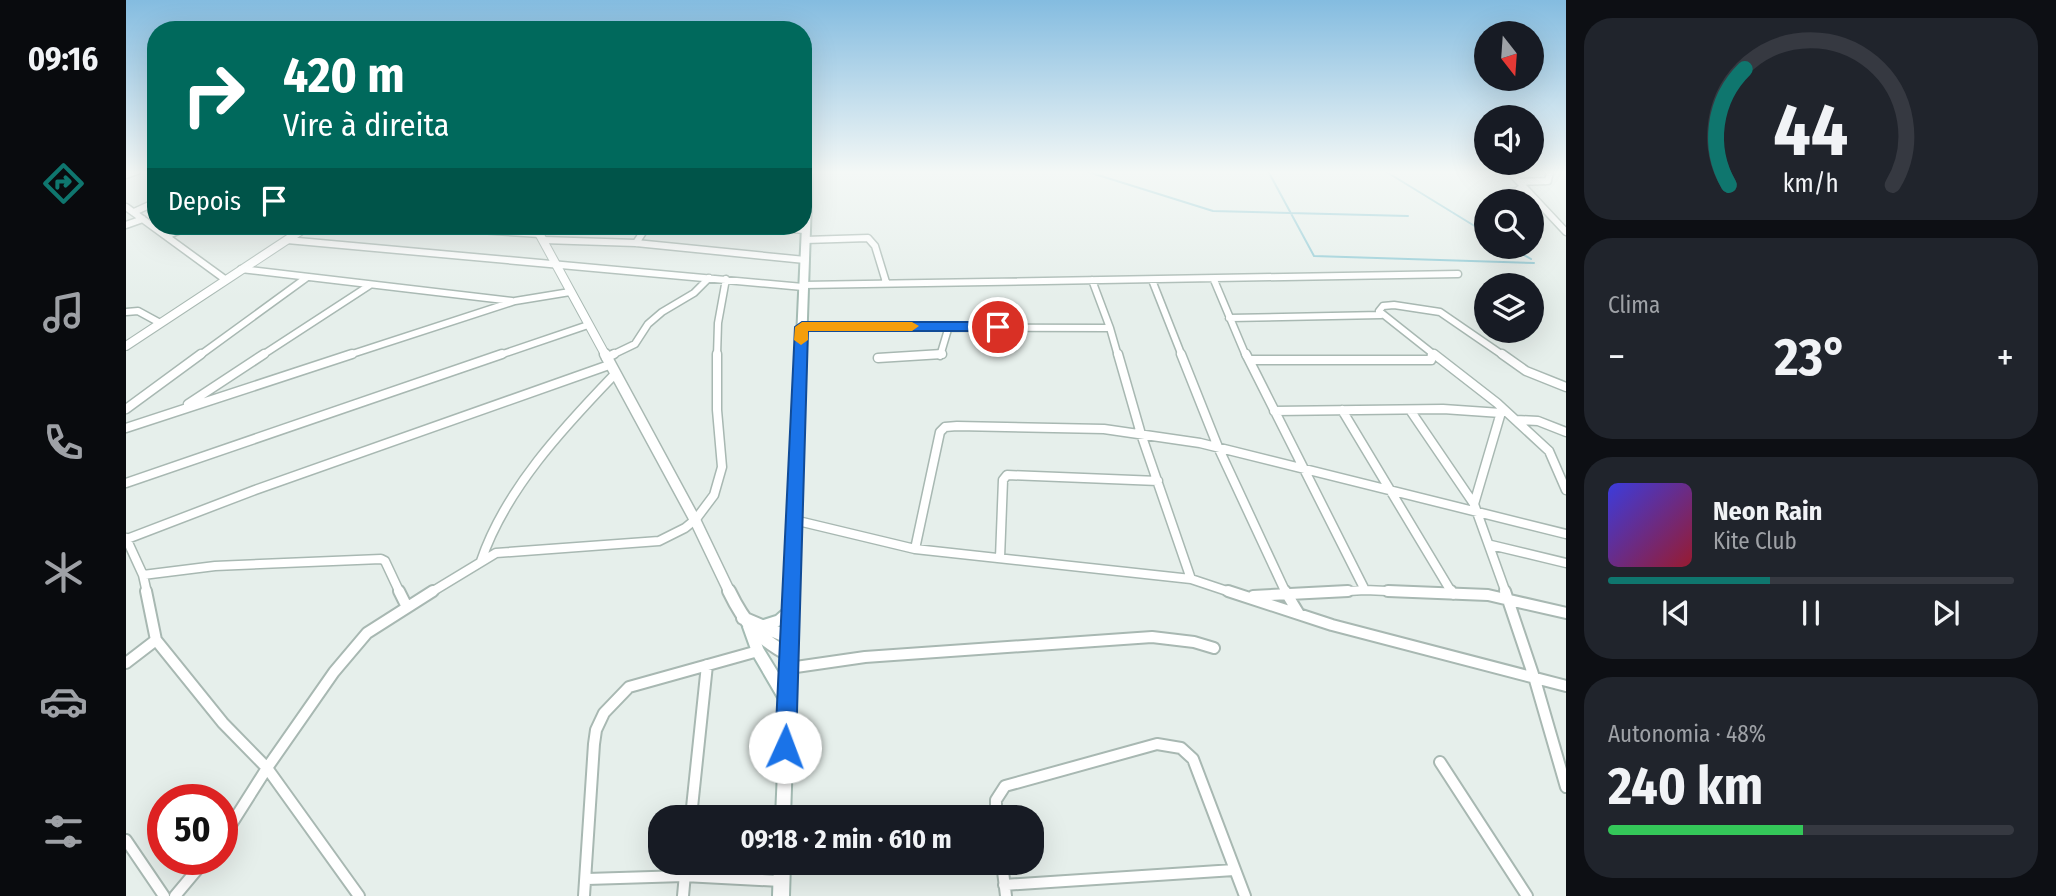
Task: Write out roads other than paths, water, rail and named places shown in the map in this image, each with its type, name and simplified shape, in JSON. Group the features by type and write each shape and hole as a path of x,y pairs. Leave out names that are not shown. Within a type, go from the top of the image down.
{"main road":[{"path":"783,805 805,235"},
{"path":"787,701 758,651 751,624 780,620 792,609"}],"street":[{"path":"135,213 147,222"},
{"path":"1548,213 1566,232"},
{"path":"126,225 143,219"},
{"path":"126,346 294,235"},
{"path":"540,235 751,624 789,662 1152,637 1194,642 1214,648"},
{"path":"558,235 805,260"},
{"path":"636,243 641,235"},
{"path":"805,235 868,238 875,246 886,282"},
{"path":"166,236 226,280"},
{"path":"287,240 557,267 803,286 886,282 1152,281 1458,274"},
{"path":"241,269 515,301"},
{"path":"126,409 306,278"},
{"path":"481,561 483,547 490,534 535,467 594,395 610,366 635,344 648,324 662,312 694,293 709,278"},
{"path":"238,814 334,673 367,634 407,607 496,553 659,541 672,537 696,522 713,497 723,454 718,420 717,345 719,312 726,279"},
{"path":"1092,280 1191,579"},
{"path":"1214,280 1301,468 1365,590"},
{"path":"1152,281 1219,447 1286,592 1299,614"},
{"path":"175,412 370,285"},
{"path":"126,428 354,351 515,301 570,292"},
{"path":"1381,315 1380,308 1394,305 1440,312 1526,371 1566,387"},
{"path":"126,312 138,311 160,323"},
{"path":"1229,317 1381,315 1516,420 1566,464"},
{"path":"126,483 588,325"},
{"path":"878,358 942,356 949,326"},
{"path":"802,327 1110,328"},
{"path":"1250,360 1381,359 1418,362 1431,360 1432,353"},
{"path":"359,896 267,768 223,723 156,640 143,575 127,538 255,490 610,366"},
{"path":"1342,410 1452,594"},
{"path":"1410,410 1475,508 1535,680 1566,787"},
{"path":"1274,411 1501,410"},
{"path":"1475,508 1501,410"},
{"path":"1516,420 1538,421 1566,432"},
{"path":"915,549 940,432 945,427 1062,428 1141,434 1219,447 1389,490 1475,508 1566,534"},
{"path":"1549,451 1566,490"},
{"path":"1000,558 1003,480 1007,475 1158,481"},
{"path":"794,520 915,549 1191,579 1299,614 1535,680 1566,686"},
{"path":"1490,545 1566,563"},
{"path":"143,575 215,566 381,559 385,561 407,607"},
{"path":"1250,596 1286,592 1365,590 1488,595 1566,613"},
{"path":"751,624 790,638"},
{"path":"126,663 156,640"},
{"path":"583,896 587,879 594,744 596,730 604,713 629,687 758,651"},
{"path":"692,805 707,665"},
{"path":"995,805 998,792 1005,786 1157,744 1186,749 1193,759 1245,896"},
{"path":"1440,762 1527,896"},
{"path":"126,840 164,896"},
{"path":"1005,890 1234,870"},
{"path":"175,896 193,875"},
{"path":"587,879 684,876 781,888"},
{"path":"683,896 684,876"}],"waterway":[{"path":"1284,213 1291,213"},
{"path":"1291,213 1408,216"},
{"path":"1291,213 1314,256 1534,263"},
{"path":"1453,213 1474,226"}]}
